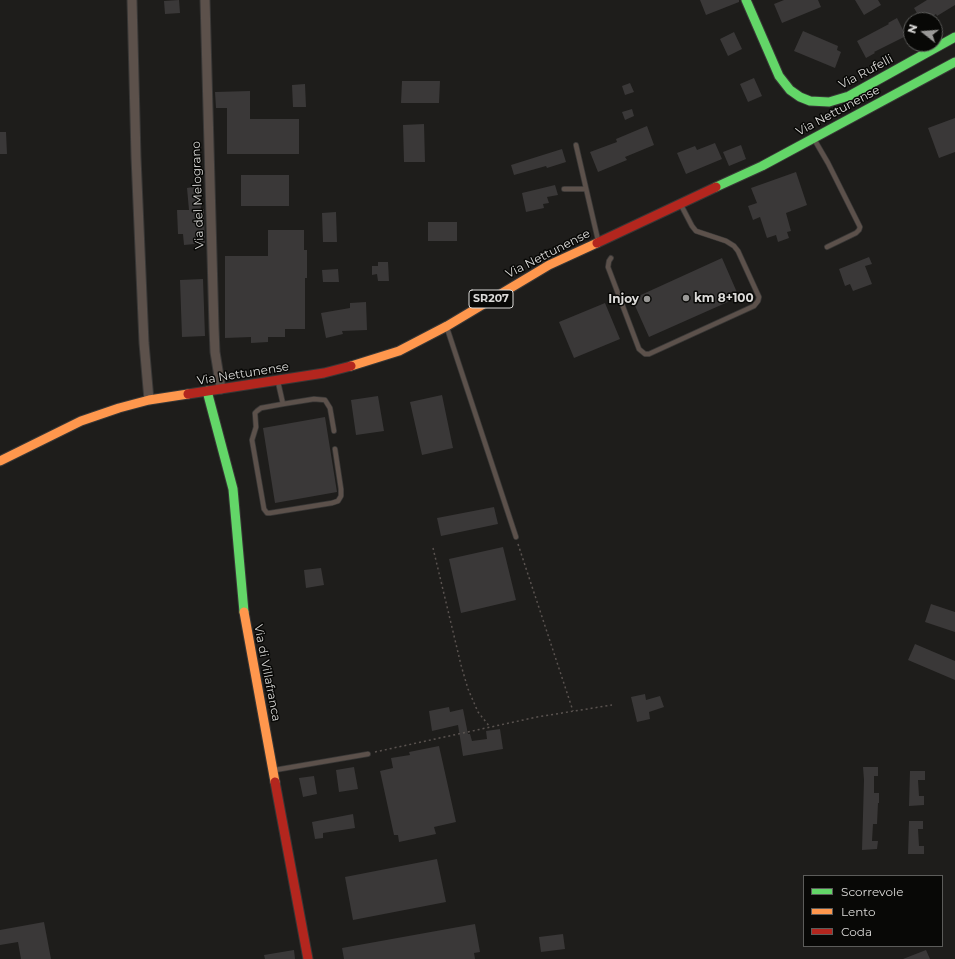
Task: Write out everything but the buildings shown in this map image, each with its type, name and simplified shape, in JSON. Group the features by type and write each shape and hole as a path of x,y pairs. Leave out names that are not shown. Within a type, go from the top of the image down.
{"main road":[{"name":"Via Rufelli","path":"746,0 781,80 796,95 810,101 829,102 849,96 955,37"},
{"name":"Via Nettunense","path":"0,461 81,421 106,412 149,400 331,372 374,360 411,346 447,326 540,269 762,166 955,62"},
{"name":"Via di Villafranca","path":"207,391 233,489 243,607 308,959"}],"street":[{"path":"132,0 143,312 149,400"},
{"name":"Via del Melograno","path":"205,0 214,328 221,389"}],"lane":[{"path":"813,138 828,163 860,227 856,233 828,247"},
{"path":"576,145 599,242"},
{"path":"564,189 586,189"},
{"path":"611,258 608,261 608,267 639,349 645,354 650,354 754,306 759,297 738,251 734,246 726,241 696,231 680,204"},
{"path":"447,326 516,537"},
{"path":"278,380 283,404"},
{"path":"334,431 329,404 325,400 314,398 261,408 257,411 256,427 252,444 262,507 266,512 270,513 338,501 341,496 341,489 335,449"},
{"path":"273,771 368,754"}],"path":[{"path":"516,537 573,711"},
{"path":"433,548 468,689 478,712 490,727"},
{"path":"368,754 537,717 612,705"}],"traffic: fast":[{"path":"746,0 779,76 790,90 800,97 810,101 829,102 849,96 955,37"},
{"path":"716,187 762,166 955,62"},
{"path":"207,391 233,489 244,612"}],"traffic: slow":[{"path":"351,366 399,351 447,326 549,265 597,243"},
{"path":"0,461 81,421 119,408 149,400 188,394"},
{"path":"244,612 275,782"}],"traffic: jam":[{"path":"597,243 716,187"},
{"path":"188,394 324,373 351,366"},
{"path":"275,782 308,959"}],"place":[{"name":"km 8+100","path":"686,298"},
{"name":"Injoy","path":"647,299"}]}
